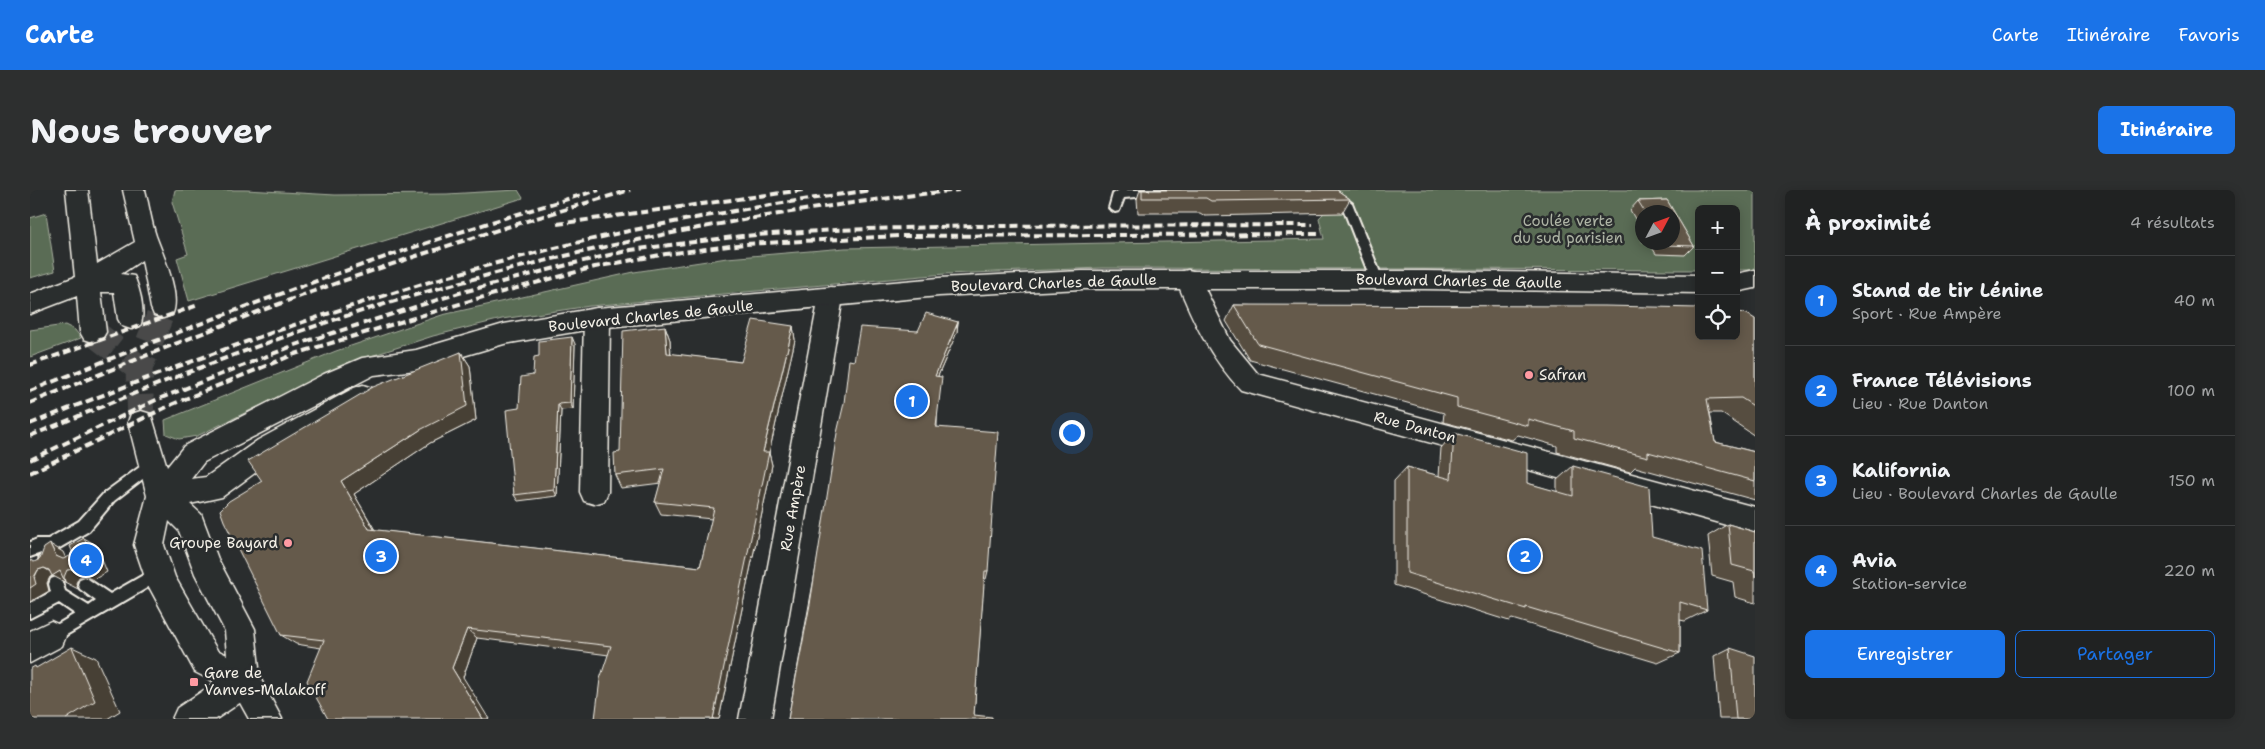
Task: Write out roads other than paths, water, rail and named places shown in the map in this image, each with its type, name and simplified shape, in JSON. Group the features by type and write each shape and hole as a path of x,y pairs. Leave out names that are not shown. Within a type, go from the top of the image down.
{"main road":[{"path":"76,190 93,332"},
{"path":"134,190 139,215 155,263 163,308"},
{"path":"30,304 88,282 148,245"},
{"name":"Boulevard Charles de Gaulle","path":"161,496 194,454 333,382 371,365 416,360 504,334 597,318 968,286 1188,279 1695,284"},
{"name":"Rue Danton","path":"1188,279 1202,314 1234,367 1250,382 1755,520"},
{"path":"1740,283 1755,279"},
{"path":"88,282 125,283 131,319"},
{"path":"1740,285 1755,287"},
{"name":"Rue Ampère","path":"755,719 831,297"},
{"path":"594,492 597,318"},
{"name":"Boulevard Charles de Gaulle","path":"161,496 212,488 268,448 373,390 416,360"},
{"path":"141,422 161,496 149,546 159,573 206,661 246,682"},
{"path":"161,496 190,523 206,564 240,628 246,682 266,719"},
{"path":"188,719 246,682"}],"lane":[{"path":"1115,208 1119,194 1174,190"},
{"path":"1326,190 1348,206 1377,280"},
{"path":"71,550 84,526 109,497 152,464"},
{"path":"30,550 37,546 50,546 84,526"},
{"path":"46,560 50,546"},
{"path":"40,642 159,573"},
{"path":"85,584 109,602"},
{"path":"30,611 57,589 88,614"}],"tunnel":[{"path":"139,368 163,308"},
{"path":"93,332 139,368"},
{"path":"139,368 141,422"}],"railway":[{"path":"30,391 171,335 312,283 455,234 599,190"},
{"path":"30,403 134,360 309,293 468,239 630,190"},
{"path":"557,224 803,190"},
{"path":"30,424 157,374 285,328 350,306 481,267 587,240 668,223 749,208 872,190"},
{"path":"30,436 244,351 331,321 447,286 591,250 737,221 811,209 959,190"},
{"path":"30,460 156,400 295,345 459,293 631,250 742,236 835,230 974,226 1313,225"},
{"path":"30,473 173,404 295,354 476,299 595,267 666,254 745,244 898,236 1319,234"},
{"path":"30,365 198,305"}],"place":[{"name":"Safran","path":"1529,375"},
{"name":"Stand de tir Lénine","path":"912,401"},
{"name":"Groupe Bayard","path":"288,543"},
{"name":"Kalifornia","path":"381,556"},
{"name":"France Télévisions","path":"1525,556"},
{"name":"Avia","path":"86,560"},
{"name":"Gare de Vanves-Malakoff","path":"194,682"}],"park label":[{"name":"Coulée verte du sud parisien","path":"1568,230"}]}
